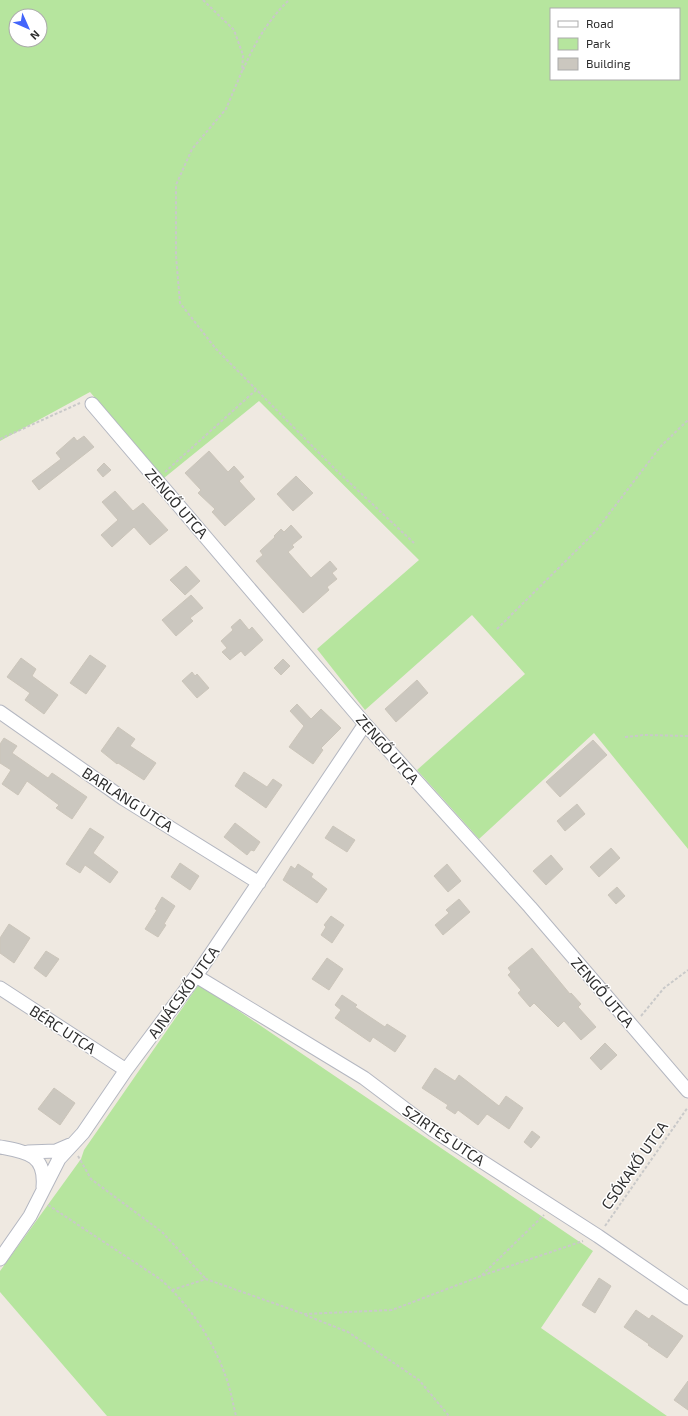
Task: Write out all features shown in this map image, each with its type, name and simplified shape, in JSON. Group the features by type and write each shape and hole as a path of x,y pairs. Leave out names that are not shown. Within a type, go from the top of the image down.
{"street":[{"name":"ZENGŐ UTCA","path":"92,404 365,724 530,907 688,1091"},
{"name":"BARLANG UTCA","path":"0,712 124,798 259,883"},
{"name":"AJNÁCSKŐ UTCA","path":"0,1259 30,1216 59,1159 71,1144 83,1133 126,1070 196,976 365,724"},
{"name":"SZIRTES UTCA","path":"196,976 364,1078 433,1130 598,1236 688,1298"},
{"name":"BÉRC UTCA","path":"0,988 126,1070"},
{"path":"0,1147 28,1152 56,1151 71,1144"},
{"path":"28,1152 41,1164 44,1176 41,1194"}],"path":[{"path":"203,0 234,30 243,55 242,71"},
{"path":"289,0 266,26 254,44 226,109 192,149 176,185 176,256 180,303 216,349 336,470 414,543"},
{"path":"157,479 256,390"},
{"path":"0,439 80,403 88,401 92,404"},
{"path":"497,629 595,532 661,446 688,420"},
{"path":"625,737 644,735 688,736"},
{"path":"632,1026 664,988 688,970"},
{"name":"CSÓKAKŐ UTCA","path":"598,1236 688,1107"},
{"path":"71,1144 91,1179 162,1232 206,1279 304,1314 348,1332 419,1380 449,1416"},
{"path":"41,1194 160,1280 172,1290 201,1323 227,1380 236,1416"},
{"path":"481,1276 552,1206"},
{"path":"304,1314 392,1310 481,1276 598,1236"},
{"path":"172,1290 206,1279"}],"green space":[{"path":"0,0 688,0 688,849 594,733 479,839 417,770 525,674 472,615 365,710 317,649 419,560 259,401 164,478 90,392 0,441"},
{"path":"199,984 593,1251 541,1328 667,1416 107,1416 0,1292 0,1271 81,1159 84,1150"}],"building":[{"path":"84,436 94,447 39,490 32,481 61,459 56,453 74,437 77,441"},
{"path":"209,451 228,472 234,466 244,477 239,481 255,499 225,526 212,512 215,509 198,493 201,490 185,473"},
{"path":"104,463 111,470 103,477 97,470"},
{"path":"296,476 313,493 293,511 277,494"},
{"path":"115,491 133,511 143,503 168,530 150,545 134,527 112,547 101,535 118,520 102,502"},
{"path":"291,525 302,537 292,545 294,547 288,552 311,578 330,561 337,569 332,573 337,579 327,587 329,590 303,613 256,561 263,555 260,551 275,537 274,536 281,529 284,532"},
{"path":"186,566 200,581 185,595 170,580"},
{"path":"191,595 203,608 190,618 193,621 176,636 162,620"},
{"path":"240,619 249,630 252,627 263,640 245,656 241,651 230,660 222,652 227,648 221,641 233,630 231,627"},
{"path":"90,655 106,666 86,694 70,683"},
{"path":"21,658 36,669 32,676 58,695 44,714 25,700 30,693 7,677"},
{"path":"283,659 290,666 281,675 274,668"},
{"path":"192,672 195,676 197,674 209,688 197,698 182,681"},
{"path":"417,680 428,693 396,722 385,709"},
{"path":"297,704 311,719 321,709 341,728 321,748 323,750 313,764 289,747 304,726 290,711"},
{"path":"118,727 135,739 130,746 156,763 144,780 118,763 117,764 101,751"},
{"path":"4,738 17,746 12,753 48,778 52,773 87,797 72,819 56,808 59,805 27,781 18,795 2,784 11,770 0,763 0,744"},
{"path":"593,740 607,755 560,797 546,782"},
{"path":"244,772 267,787 273,779 282,785 266,808 235,786"},
{"path":"577,804 585,814 565,831 557,821"},
{"path":"235,823 260,842 254,851 251,850 247,855 224,837"},
{"path":"333,826 355,840 347,852 325,838"},
{"path":"90,828 104,837 93,853 118,872 110,883 85,865 80,873 66,864"},
{"path":"611,848 620,858 599,877 590,867"},
{"path":"551,855 563,869 546,885 533,871"},
{"path":"180,863 199,876 190,890 171,877"},
{"path":"298,864 313,874 311,877 327,889 317,903 283,880 291,866 295,869"},
{"path":"447,864 461,881 448,892 434,876"},
{"path":"617,887 625,896 616,904 608,895"},
{"path":"162,897 175,906 164,924 166,925 158,937 145,929 157,910 155,909"},
{"path":"459,899 470,912 443,935 435,925 449,913 446,910"},
{"path":"331,916 344,925 332,943 321,935 326,927 324,925"},
{"path":"9,924 30,938 14,963 0,953 0,938"},
{"path":"532,948 570,994 571,993 581,1004 578,1007 596,1027 581,1040 564,1021 558,1027 534,1003 530,1007 518,993 521,990 508,975 511,972 508,968"},
{"path":"46,951 59,959 46,977 34,968"},
{"path":"327,958 343,969 329,990 312,979"},
{"path":"342,995 357,1005 355,1007 385,1027 387,1024 406,1036 395,1052 373,1037 370,1042 335,1018 341,1010 335,1005"},
{"path":"605,1043 617,1055 601,1070 590,1058"},
{"path":"435,1068 455,1081 459,1075 499,1106 506,1096 523,1108 509,1129 487,1114 478,1125 458,1110 455,1114 446,1108 448,1105 422,1088"},
{"path":"54,1088 75,1103 60,1125 38,1109"},
{"path":"532,1131 540,1137 531,1148 524,1142"},
{"path":"599,1278 611,1286 595,1313 582,1305"},
{"path":"636,1310 649,1319 652,1315 683,1336 667,1358 624,1327"},
{"path":"688,1381 688,1410 674,1400"}]}
